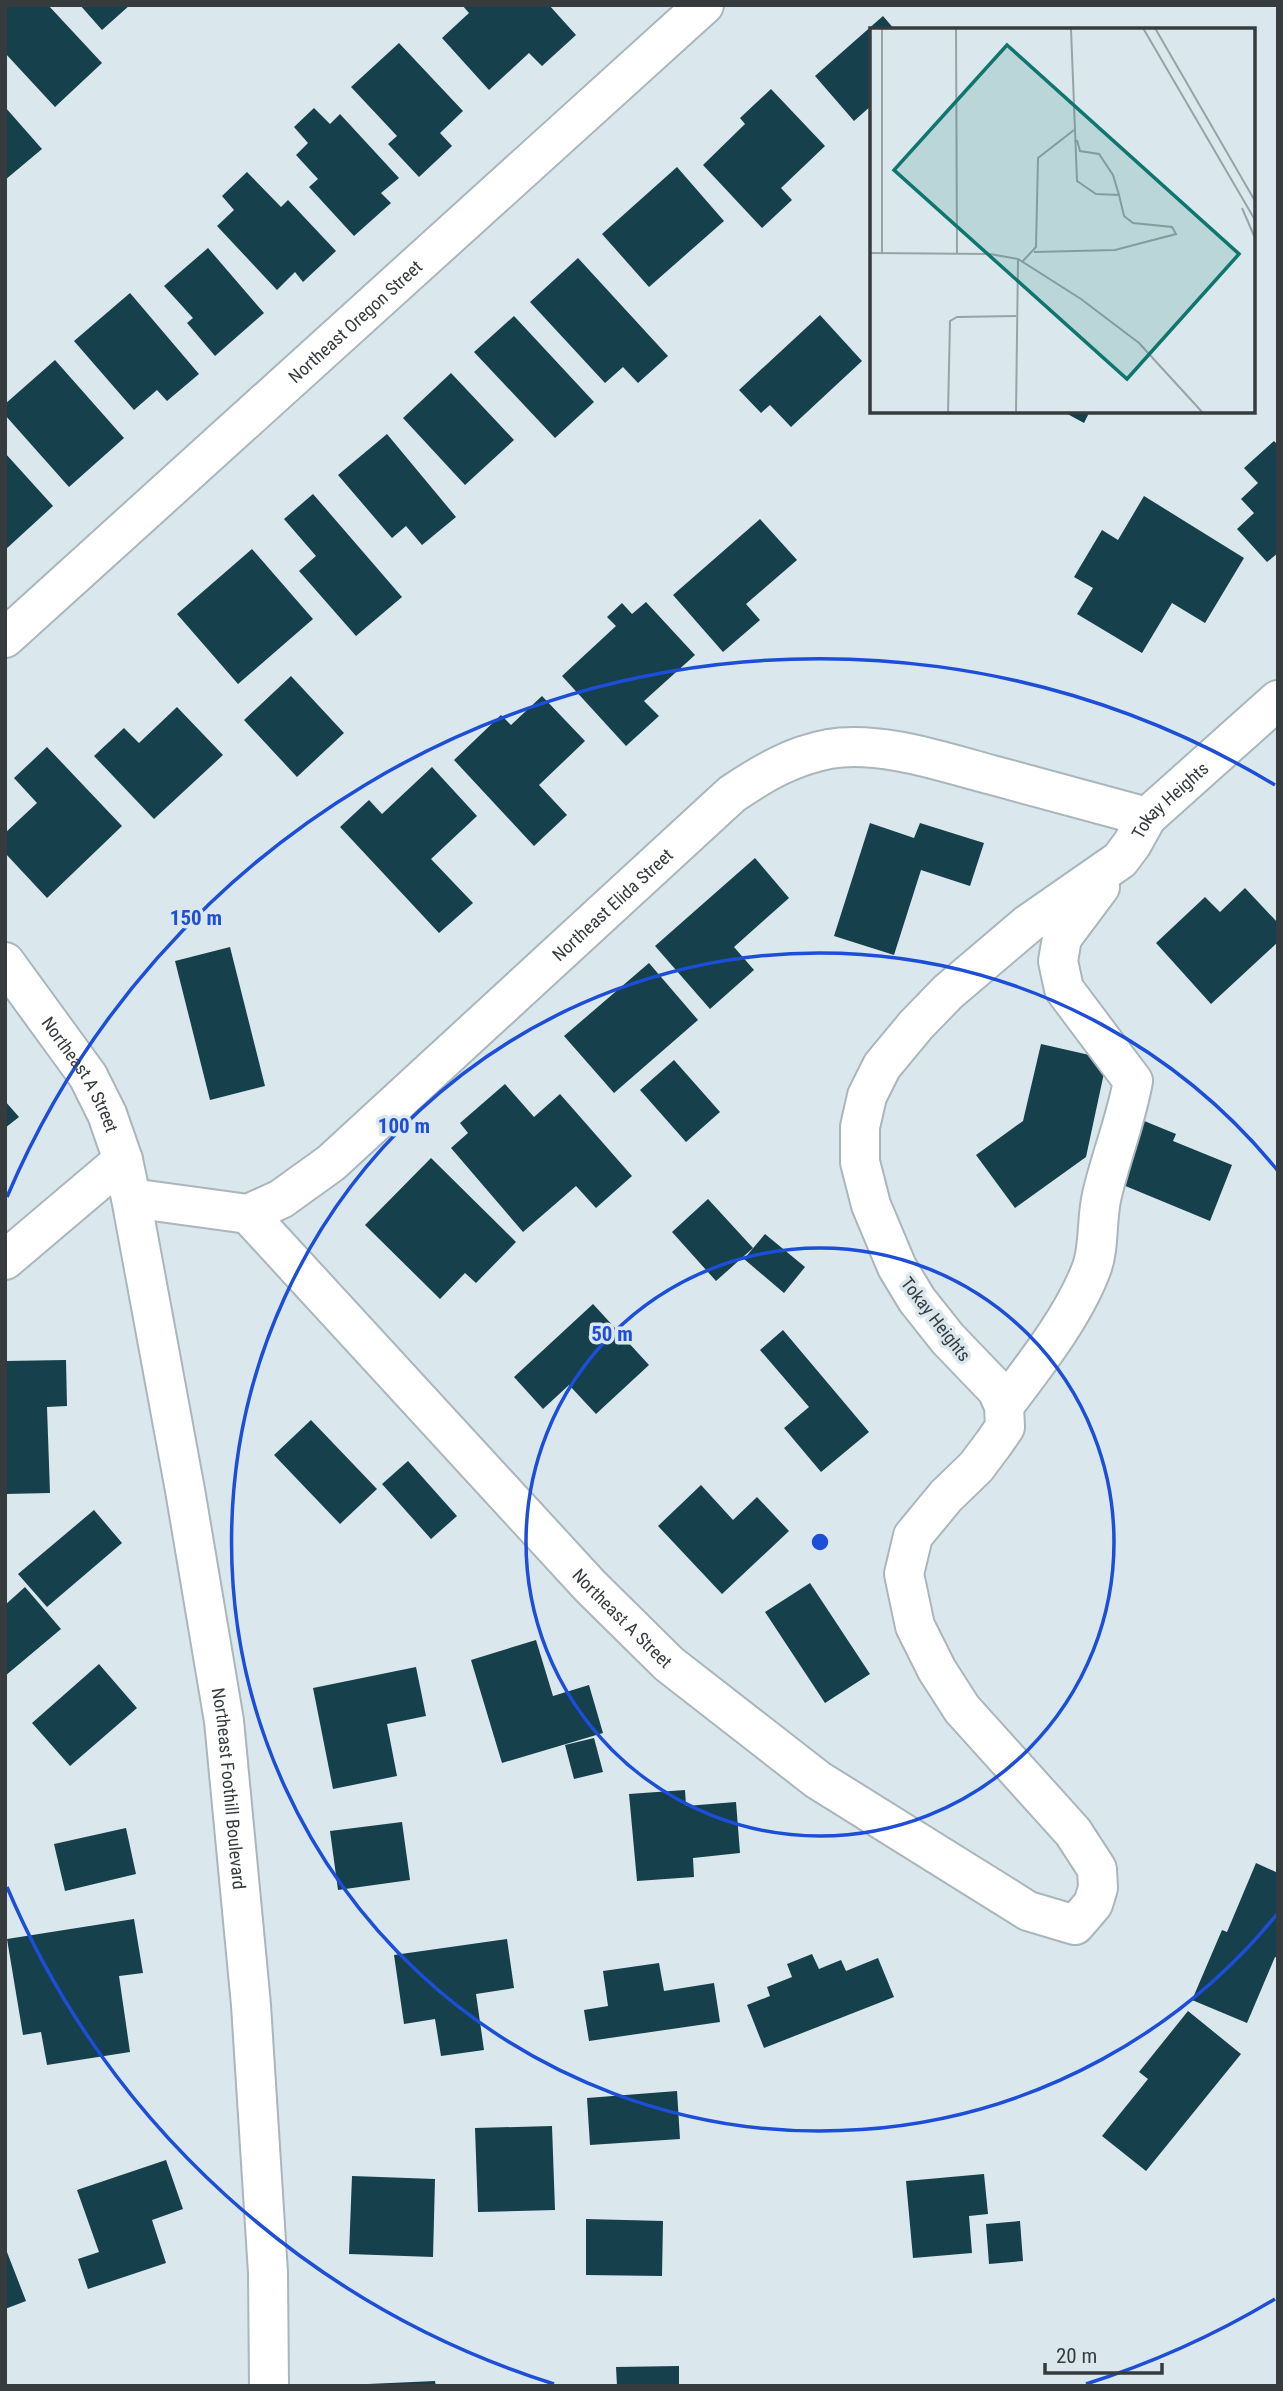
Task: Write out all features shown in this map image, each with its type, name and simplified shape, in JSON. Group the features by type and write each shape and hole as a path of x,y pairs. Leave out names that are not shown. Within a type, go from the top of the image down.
{"street":[{"name":"Northeast Oregon Street","path":"5,638 704,5"},
{"name":"Tokay Heights","path":"1004,1406 996,1390 948,1339 917,1300 897,1267 871,1205 860,1162 860,1128 867,1096 888,1058 948,992 1028,924 1119,860 1132,844 1147,817 1278,701"},
{"name":"Northeast Elida Street","path":"248,1214 281,1199 331,1163 732,794 764,772 831,749 864,747 934,759 1147,817"},
{"path":"1004,1406 1064,1322 1092,1268 1101,1197 1129,1104 1133,1081 1065,989 1058,961 1062,938 1119,860"},
{"name":"Northeast A Street","path":"5,962 88,1076 107,1114 131,1198"},
{"path":"5,1261 122,1160"},
{"path":"131,1198 248,1214"},
{"name":"Northeast Foothill Boulevard","path":"131,1198 224,1721 251,2005 268,2273 269,2386"},
{"name":"Northeast A Street","path":"248,1214 581,1577 669,1664 818,1780 1028,1911 1075,1925 1093,1905 1098,1888 1097,1869 1073,1832 956,1700 937,1671 915,1626 904,1574 912,1536 995,1443 1005,1427 1004,1406"}],"building":[{"path":"5,5 48,5 102,63 55,107 5,53"},
{"path":"80,5 130,5 102,30"},
{"path":"462,5 549,5 576,35 542,66 529,53 489,90 442,38 469,13"},
{"path":"883,16 893,28 870,28 870,107 854,121 815,76"},
{"path":"399,43 463,111 440,133 452,146 419,177 388,144 397,136 351,87"},
{"path":"771,89 825,146 781,188 792,200 762,228 703,165 745,124 740,118"},
{"path":"5,107 42,149 5,180"},
{"path":"314,108 330,124 340,114 399,178 381,193 391,203 354,236 309,187 318,179 296,155 308,143 294,127"},
{"path":"677,167 724,221 649,287 602,234"},
{"path":"247,172 281,207 288,200 336,251 303,282 295,272 277,290 217,226 234,210 222,196"},
{"path":"208,248 264,313 215,356 187,323 193,318 164,286"},
{"path":"578,258 668,356 638,383 623,367 605,383 530,302"},
{"path":"130,293 199,374 167,401 157,390 134,410 74,341"},
{"path":"820,315 862,361 791,427 770,405 761,413 739,390"},
{"path":"514,316 594,402 555,438 474,352"},
{"path":"55,360 124,438 69,487 5,415 5,404"},
{"path":"451,373 514,440 465,485 403,418"},
{"path":"1066,413 1089,413 1084,423"},
{"path":"387,434 456,517 422,545 406,526 392,538 338,475"},
{"path":"1274,441 1278,445 1278,553 1267,562 1237,529 1254,513 1241,499 1258,483 1244,468"},
{"path":"5,453 53,506 5,550"},
{"path":"313,494 402,597 356,636 299,571 316,556 284,519"},
{"path":"1144,496 1244,558 1205,623 1172,603 1142,653 1077,614 1093,588 1074,577 1102,530 1118,540"},
{"path":"760,519 797,560 746,604 760,620 723,652 673,595"},
{"path":"252,549 313,619 238,684 177,614"},
{"path":"646,602 695,655 644,701 659,716 626,746 562,676 616,626 607,617 622,603 632,614"},
{"path":"291,676 344,733 297,777 244,720"},
{"path":"542,696 585,741 539,785 567,815 534,846 454,760 501,715 511,725"},
{"path":"177,707 223,755 154,819 94,756 124,728 139,743"},
{"path":"47,747 122,826 47,898 5,853 5,833 37,803 14,778"},
{"path":"432,767 477,816 431,859 473,903 439,933 340,827 369,800 382,814"},
{"path":"870,823 914,838 920,823 984,843 970,886 921,870 894,955 834,936"},
{"path":"755,858 789,898 734,947 754,970 710,1009 655,946"},
{"path":"1245,888 1278,923 1278,942 1211,1004 1156,943 1205,897 1220,912"},
{"path":"230,947 265,1086 210,1100 175,961"},
{"path":"649,963 698,1020 614,1093 564,1036"},
{"path":"1041,1044 1107,1059 1086,1157 1015,1208 976,1155 1023,1121"},
{"path":"674,1060 720,1112 686,1142 640,1090"},
{"path":"505,1084 534,1117 560,1094 632,1176 596,1208 576,1186 523,1232 451,1148 468,1133 460,1123"},
{"path":"5,1101 19,1117 5,1128"},
{"path":"1137,1118 1176,1134 1173,1141 1232,1165 1210,1221 1111,1180"},
{"path":"431,1158 516,1242 476,1283 465,1273 440,1299 365,1225"},
{"path":"708,1199 753,1248 716,1281 672,1232"},
{"path":"765,1234 805,1267 784,1293 744,1259"},
{"path":"593,1304 649,1365 596,1414 569,1385 543,1409 514,1377"},
{"path":"783,1330 869,1432 821,1472 784,1428 809,1407 760,1350"},
{"path":"66,1360 67,1406 47,1407 50,1493 5,1494 5,1361"},
{"path":"311,1420 377,1489 340,1524 274,1455"},
{"path":"408,1461 457,1516 431,1539 382,1484"},
{"path":"701,1485 733,1520 757,1497 789,1531 722,1594 658,1526"},
{"path":"94,1510 122,1543 47,1607 18,1574"},
{"path":"810,1583 870,1674 825,1703 765,1612"},
{"path":"25,1587 61,1629 5,1676 5,1605"},
{"path":"536,1640 553,1696 589,1685 603,1733 502,1763 471,1660"},
{"path":"99,1664 137,1708 70,1766 32,1723"},
{"path":"416,1667 426,1716 387,1724 397,1776 333,1789 313,1688"},
{"path":"594,1738 603,1772 574,1779 565,1745"},
{"path":"685,1790 686,1806 736,1802 740,1853 693,1858 694,1877 637,1881 629,1794"},
{"path":"402,1822 410,1880 338,1890 330,1831"},
{"path":"126,1828 136,1874 65,1891 54,1844"},
{"path":"1256,1863 1278,1873 1278,1958 1275,1957 1247,2023 1192,2000 1222,1930 1227,1932"},
{"path":"134,1919 143,1973 119,1976 130,2052 47,2065 41,2032 23,2035 7,1939"},
{"path":"507,1939 514,1988 476,1994 484,2050 441,2056 435,2019 404,2024 394,1955"},
{"path":"812,1954 819,1969 841,1960 846,1971 878,1958 894,1997 764,2048 747,2005 770,1996 767,1987 792,1977 787,1964"},
{"path":"659,1963 664,1991 714,1983 720,2022 589,2041 584,2010 608,2006 603,1971"},
{"path":"1188,2011 1241,2054 1146,2171 1102,2136 1148,2079 1139,2072"},
{"path":"677,2091 680,2139 590,2145 587,2098"},
{"path":"552,2126 555,2210 478,2212 475,2128"},
{"path":"166,2160 183,2209 152,2220 166,2263 88,2289 78,2259 99,2252 77,2190"},
{"path":"984,2174 988,2214 969,2216 972,2253 913,2258 906,2181"},
{"path":"352,2176 435,2179 433,2257 349,2254"},
{"path":"586,2219 663,2221 662,2276 586,2275"},
{"path":"1020,2221 1023,2261 989,2264 986,2224"},
{"path":"5,2247 26,2301 5,2309"},
{"path":"679,2366 679,2386 617,2386 616,2367"},
{"path":"435,2381 436,2386 368,2386 368,2384"}]}
